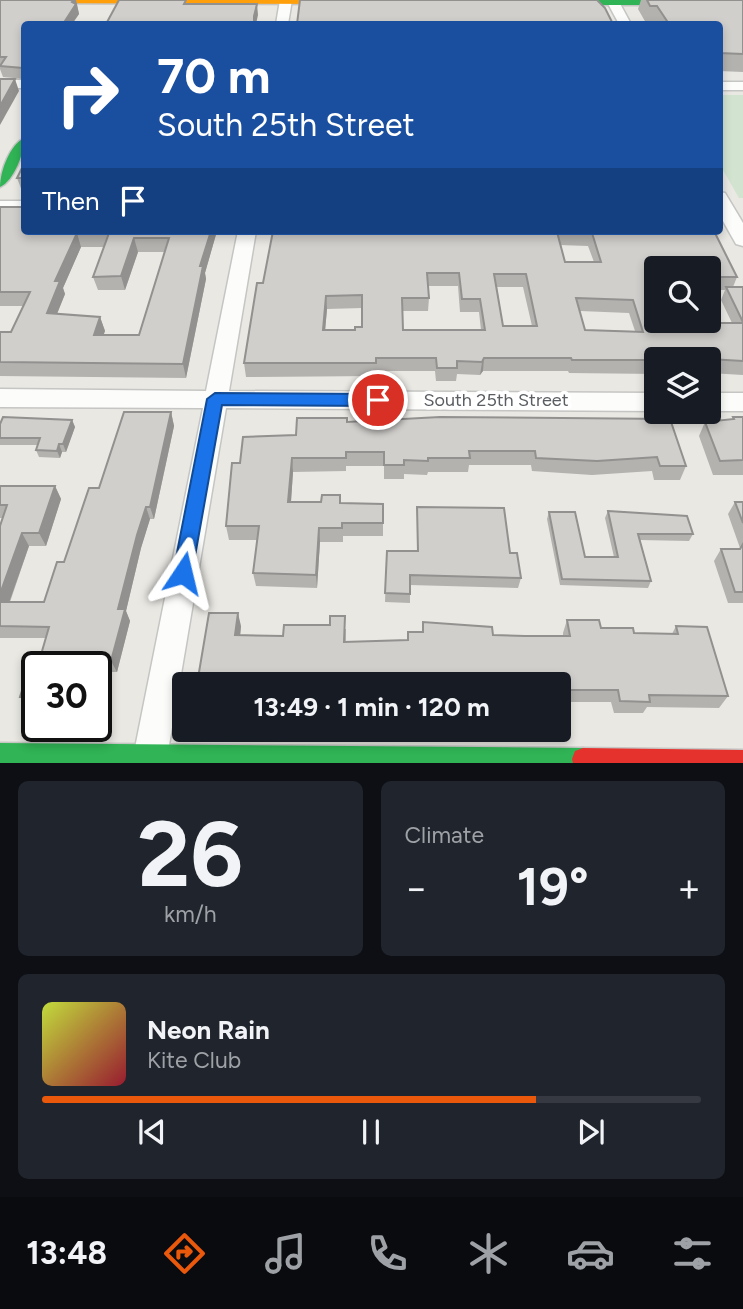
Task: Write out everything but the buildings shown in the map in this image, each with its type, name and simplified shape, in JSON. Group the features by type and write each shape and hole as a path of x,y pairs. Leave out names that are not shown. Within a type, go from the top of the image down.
{"street":[{"path":"0,0 353,1"},
{"path":"96,15 105,0"},
{"path":"282,21 286,0"},
{"path":"613,1 623,21"},
{"path":"544,2 743,2"},
{"path":"0,84 21,84"},
{"path":"723,86 743,86"},
{"path":"0,183 21,146"},
{"path":"0,206 21,206"},
{"path":"727,206 743,240"},
{"path":"150,759 246,235"},
{"name":"South 25th Street","path":"0,398 644,402"},
{"path":"721,402 743,402"},
{"path":"0,754 150,759 743,761"}],"green space":[{"path":"723,95 743,95 743,198 739,198 723,170"}],"traffic: fast":[{"path":"558,2 743,2"},
{"path":"0,183 21,146"},
{"path":"0,754 583,759"}],"traffic: slow":[{"path":"0,0 342,1"}],"traffic: jam":[{"path":"583,759 743,761"}],"route":[{"path":"183,573 215,399 378,400"}]}
